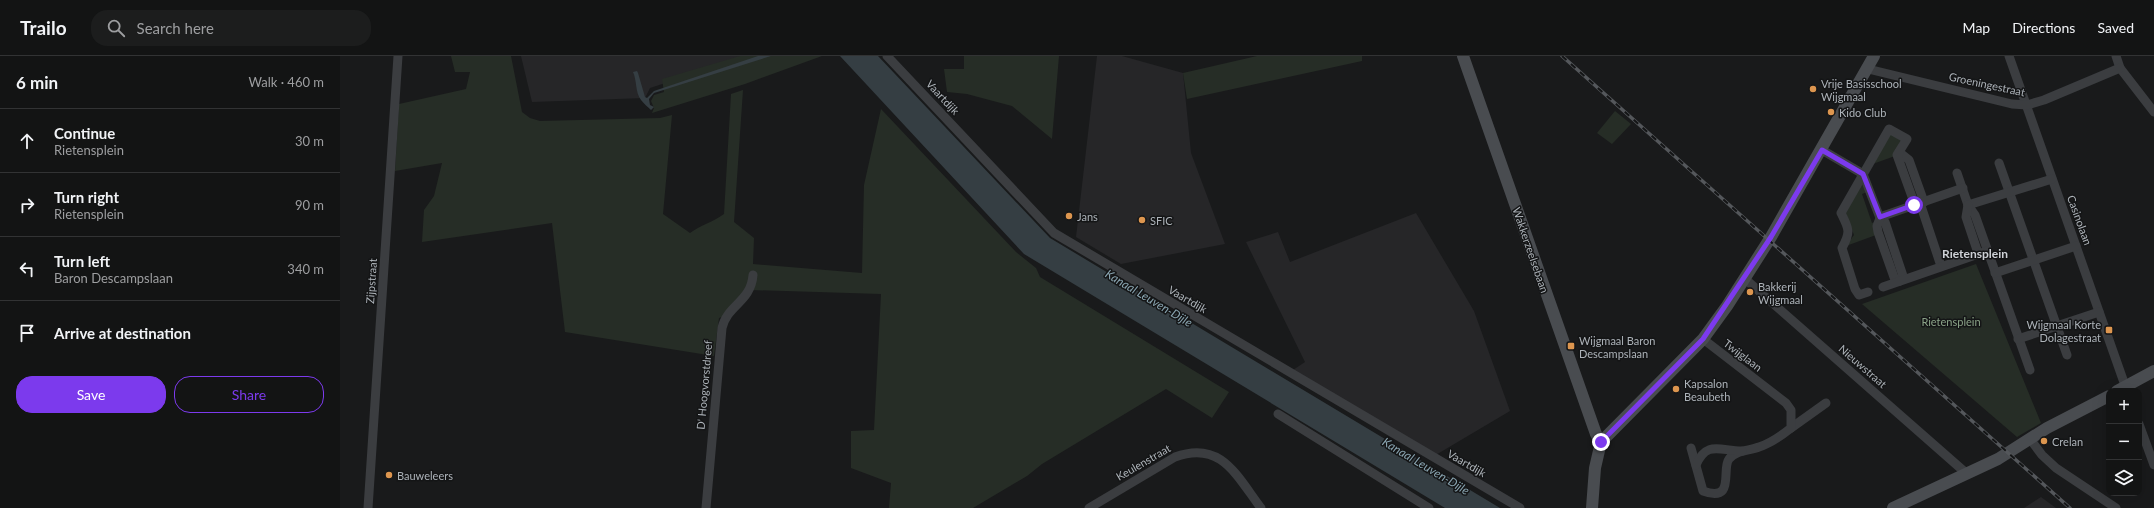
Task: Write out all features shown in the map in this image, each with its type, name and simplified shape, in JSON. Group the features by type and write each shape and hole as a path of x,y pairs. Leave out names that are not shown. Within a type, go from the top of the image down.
{"street":[{"name":"Zijpstraat","path":"368,508 398,56"},
{"name":"Vaartdijk","path":"887,56 1054,233 1520,508"},
{"name":"Wakkerzeelsebaan","path":"1463,56 1596,434 1601,442"},
{"path":"1592,508 1595,468 1601,442 1703,339 1771,237 1822,150 1874,56"},
{"name":"Casinolaan","path":"2009,56 2099,312 2124,388"},
{"path":"2116,56 2120,68 2154,112"},
{"name":"Groeningestraat","path":"1868,69 2012,104 2027,104 2044,100 2120,68"},
{"path":"1868,292 1860,295 1855,289 1842,248 1849,236 1849,232 1841,213 1889,129 1907,139 1897,155 1919,203 1941,266"},
{"path":"1822,150 1863,174 1880,217 1885,222 1903,276 1900,281"},
{"path":"1999,163 2067,355"},
{"path":"1957,173 1968,206 1966,217 1995,273 2030,370"},
{"path":"1968,206 2052,179"},
{"path":"1880,217 1963,188"},
{"path":"1995,273 2076,246"},
{"path":"1883,287 1983,252"},
{"name":"D' Hoogvorstdreef","path":"706,508 722,328 729,312 746,297 751,286 753,275"},
{"name":"Nieuwstraat","path":"1744,278 1966,473"},
{"path":"2018,339 2099,312"},
{"name":"Twijglaan","path":"1703,339 1786,403 1791,410 1791,428"},
{"path":"2126,388 2154,371"},
{"path":"1893,508 1998,459 2030,439 2106,398"},
{"path":"1691,448 1703,491 1712,493 1719,491 1726,484 1727,461 1733,456 1743,451 1769,443 1826,403"},
{"path":"1278,414 1430,508"},
{"path":"2142,432 2154,465"},
{"path":"2030,439 2042,455 2061,472 2116,508"},
{"path":"1696,465 1702,454 1709,449 1717,448 1743,451"},
{"name":"Keulenstraat","path":"1089,508 1174,457 1189,452 1200,451 1214,455 1223,461 1261,508"}],"shaded area":[{"path":"521,56 748,56 650,88 645,98 532,102"},
{"path":"1097,56 1122,56 1183,73 1191,153 1225,244 1121,264 1076,237"},
{"path":"1416,213 1474,311 1510,411 1434,456 1293,370 1305,362 1246,242 1278,232 1290,262"},
{"path":"2041,497 2056,508 2024,508"}],"green space":[{"path":"451,56 511,56 522,112 530,118 540,121 660,118 672,115 663,214 690,233 724,214 731,94 743,90 734,222 754,238 753,264 862,273 864,185 881,109 1016,252 1036,268 1040,277 1229,392 1212,418 1166,389 1042,464 1027,476 973,508 889,508 891,483 851,468 851,431 874,430 881,294 751,290 743,304 729,314 719,318 714,356 565,332 552,223 422,242 424,210 434,196 442,163 395,171 399,104 466,89 470,72 455,72"},
{"path":"740,56 822,56 745,84 652,113 654,108 651,101 654,95 664,92 662,79"},
{"path":"964,56 1059,56 1052,139 1012,106 967,94 947,92 944,69 964,69"},
{"path":"1257,56 1362,56 1362,61 1187,99 1183,73"},
{"path":"1615,111 1631,124 1612,144 1597,133"},
{"path":"1890,133 1902,141 1895,156 1870,165"},
{"path":"1862,184 1864,184 1867,192 1862,194 1872,223 1878,221 1876,235 1846,246 1854,235 1845,211"},
{"name":"Rietensplein","path":"1976,264 2041,423 2017,437 1862,304"}],"water":[{"path":"758,56 771,56 654,93 649,99 650,105 654,107 651,110 639,97 633,72 637,71 645,97 647,98 654,91"},
{"name":"Kanaal Leuven-Dijle","path":"840,56 878,56 1050,238 1500,508 1445,508 1024,254"}],"railway":[{"path":"1562,56 2070,508"}],"place":[{"name":"Vrije Basisschool Wijgmaal","path":"1813,89"},
{"name":"Kido Club","path":"1831,112"},
{"name":"Jans","path":"1069,216"},
{"name":"SFIC","path":"1142,220"},
{"name":"Bakkerij Wijgmaal","path":"1750,292"},
{"name":"Wijgmaal Korte Dolagestraat","path":"2109,330"},
{"name":"Wijgmaal Baron Descampslaan","path":"1571,346"},
{"name":"Kapsalon Beaubeth","path":"1676,389"},
{"name":"Crelan","path":"2044,441"},
{"name":"Bauweleers","path":"389,475"}],"district":[{"name":"Rietensplein","path":"1975,253"}],"route":[{"path":"1601,442 1703,339 1727,306 1771,237 1822,150 1863,174 1880,217 1914,205"}]}
